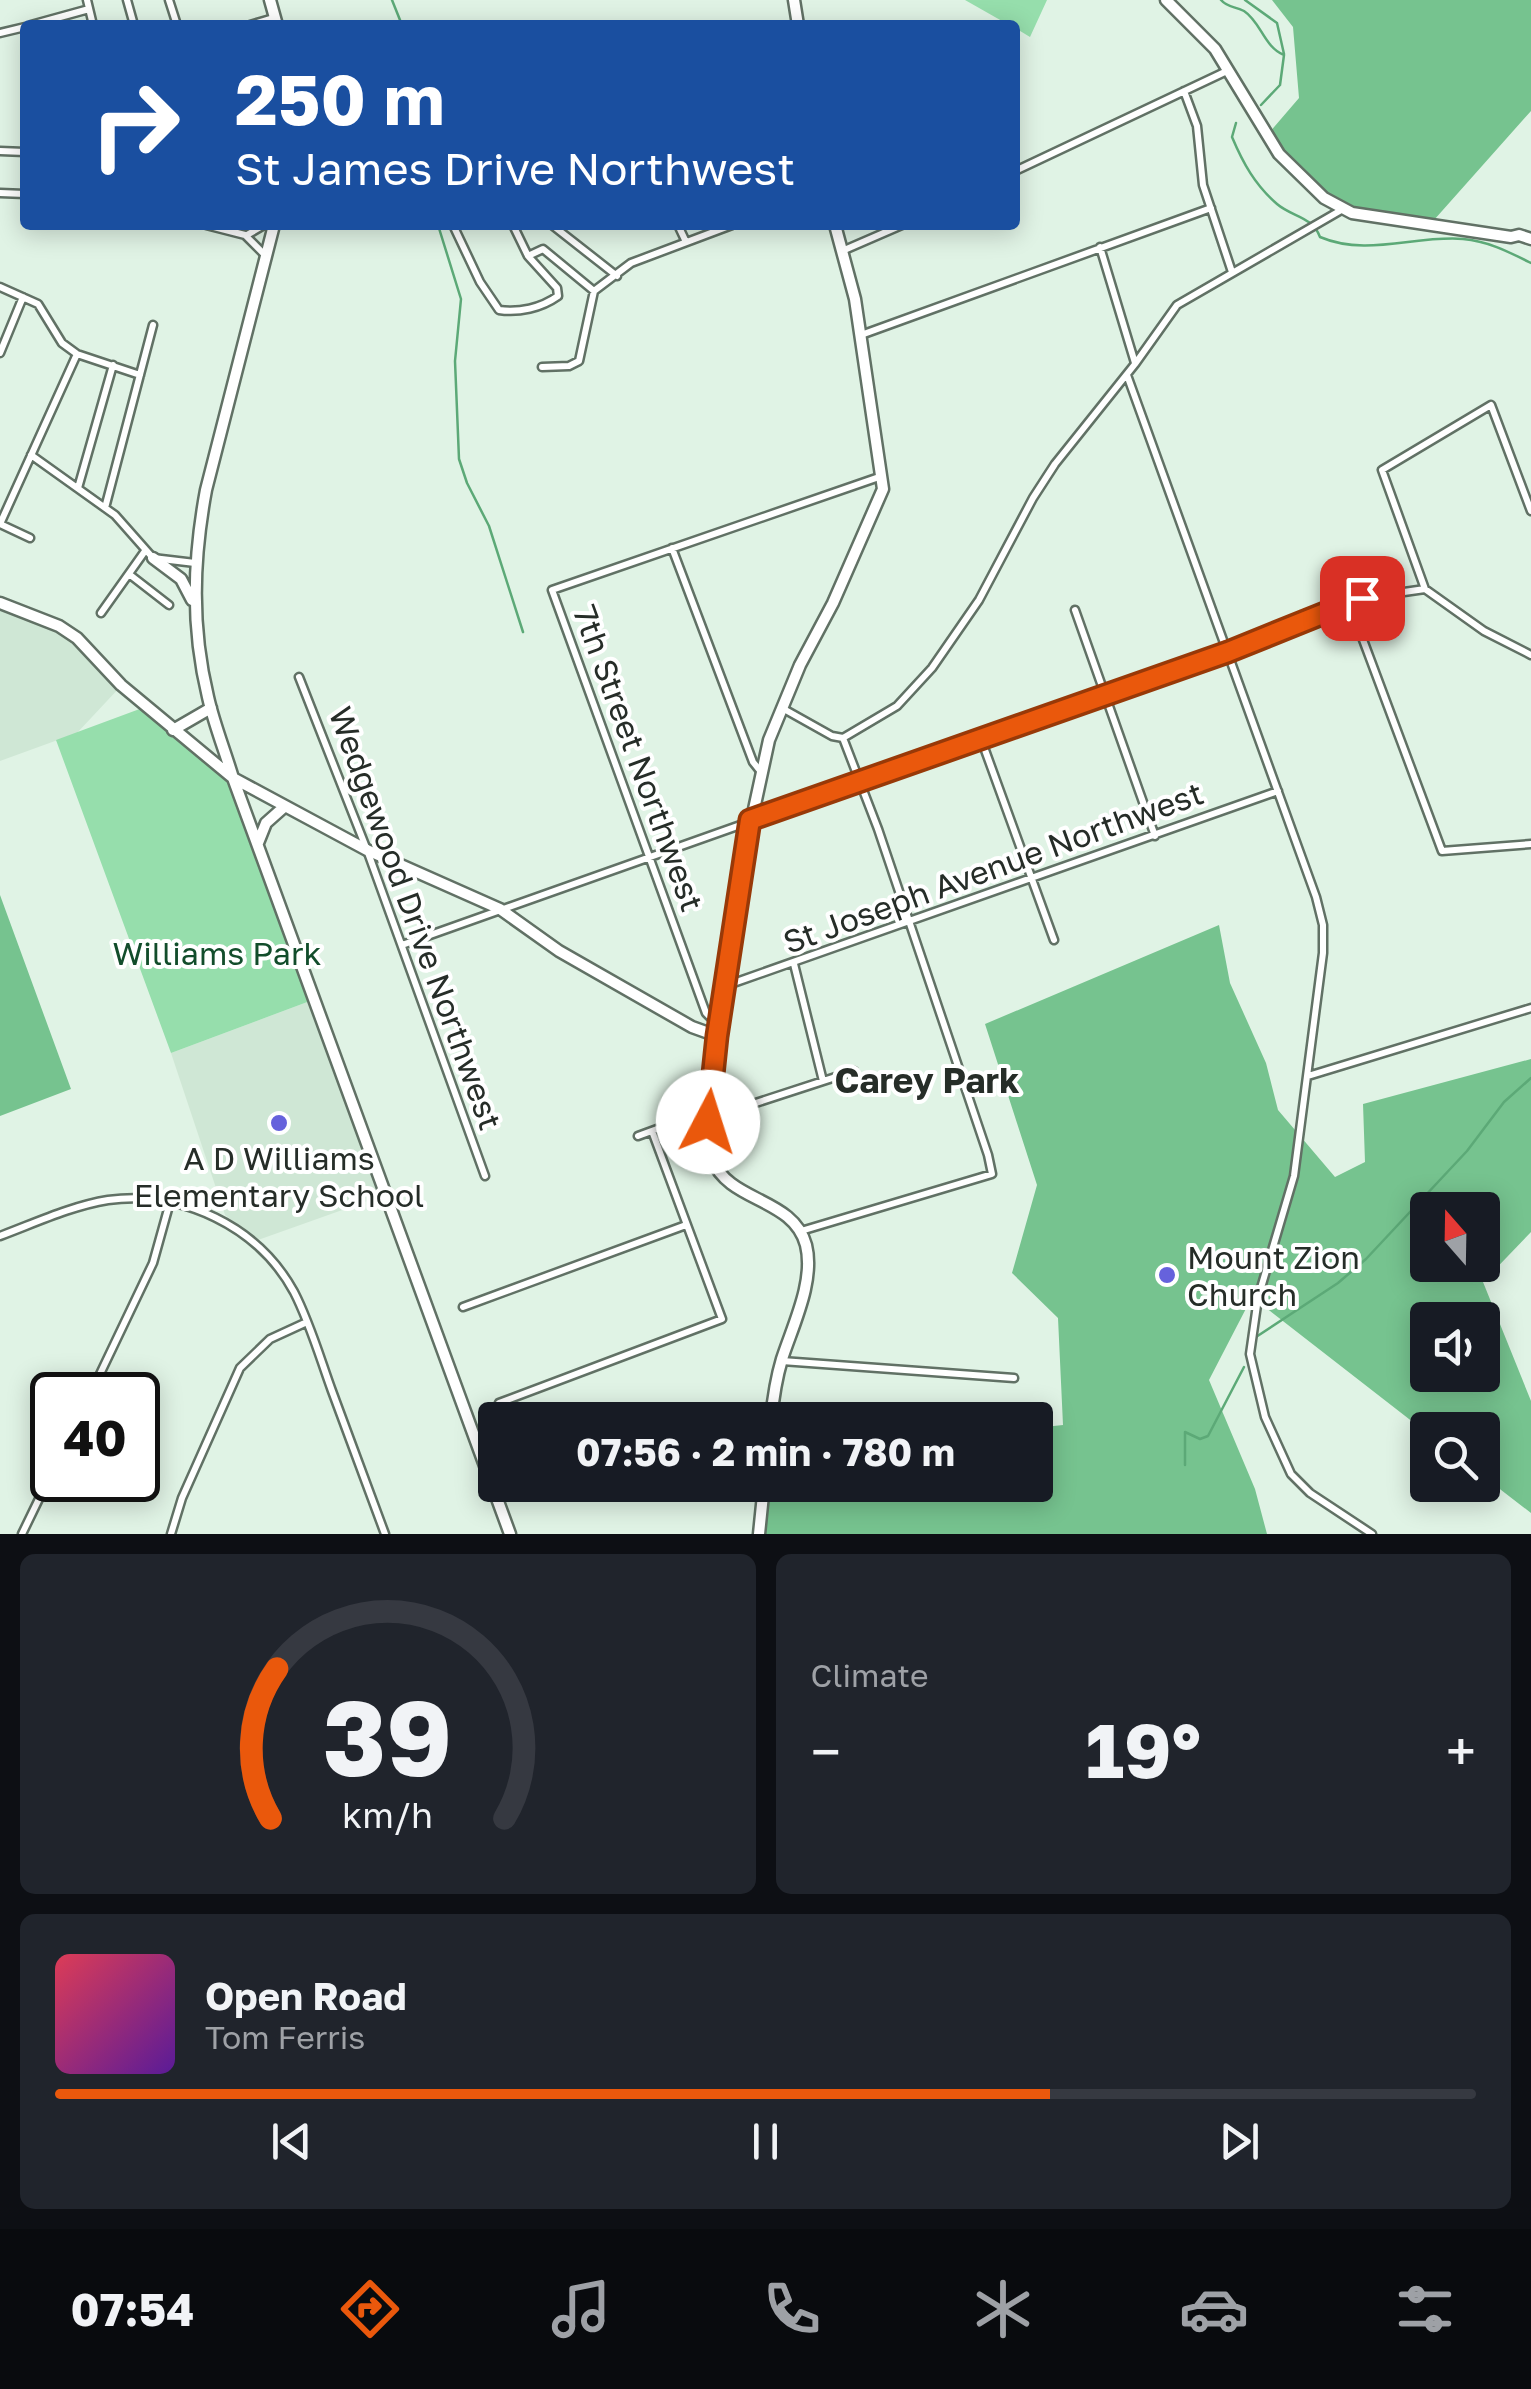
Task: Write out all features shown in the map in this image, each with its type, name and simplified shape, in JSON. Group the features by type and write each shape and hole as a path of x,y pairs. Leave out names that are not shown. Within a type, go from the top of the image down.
{"street":[{"path":"1166,0 1198,29 1230,69 1278,154 1308,185 1343,209 1511,238 1531,230"},
{"path":"44,20 88,4"},
{"path":"1020,169 1230,69"},
{"path":"1184,91 1197,126 1203,185 1232,272"},
{"path":"861,335 1210,208"},
{"path":"781,708 843,738 897,706 932,668 979,600 1033,498 1056,464 1177,305 1343,209"},
{"path":"229,230 246,235 266,256"},
{"path":"246,235 255,230"},
{"path":"273,230 206,490 196,563 200,658 233,778 510,1534"},
{"path":"455,230 473,269 499,310 510,311 540,306 558,296 557,288 528,256 515,230"},
{"path":"559,230 617,276"},
{"path":"680,230 686,242"},
{"path":"542,367 569,366 579,361 594,291 631,263 718,230"},
{"path":"774,1402 805,1282 807,1248 801,1231 790,1218 735,1188 720,1175 710,1155 708,1112 750,820 761,772 781,708 880,502 883,475 873,432 856,299 836,230"},
{"path":"842,251 890,230"},
{"path":"1519,235 1531,239"},
{"path":"1100,247 1135,364"},
{"path":"528,256 543,250 594,291"},
{"path":"0,287 44,311 62,343 78,354 140,375"},
{"path":"0,353 22,298"},
{"path":"105,508 153,325"},
{"path":"30,538 0,524 78,354"},
{"path":"78,488 113,366"},
{"path":"1127,375 1316,897 1323,926 1323,953 1294,1176 1258,1298 1251,1337 1252,1368 1265,1417 1291,1474 1310,1493 1372,1534"},
{"path":"1531,511 1492,404 1382,470 1425,589 1484,631 1531,655"},
{"path":"31,455 105,508 149,555 180,578 195,610"},
{"path":"761,772 752,762 672,548 883,475"},
{"name":"7th Street Northwest","path":"672,548 552,590 706,1013 718,1030"},
{"path":"149,555 196,563"},
{"path":"101,613 129,574 149,555"},
{"path":"129,574 169,605"},
{"path":"402,944 1228,652 1376,594 1425,589"},
{"path":"0,603 59,626 76,638 121,685 233,778 368,850 500,909 559,952 692,1027 718,1030"},
{"path":"1350,605 1442,851 1531,844"},
{"path":"1075,610 1154,836"},
{"name":"Wedgewood Drive Northwest","path":"299,677 368,850 485,1176"},
{"path":"173,730 211,708"},
{"path":"801,1231 992,1174 878,829 843,738"},
{"path":"982,739 1054,940"},
{"name":"St Joseph Avenue Northwest","path":"725,986 1278,791"},
{"path":"258,844 266,823 284,806"},
{"path":"794,964 823,1082"},
{"path":"1308,1076 1531,1008"},
{"path":"638,1136 708,1112 725,1114 854,1070"},
{"path":"502,1402 722,1319 652,1131"},
{"path":"0,1236 92,1203 130,1198 170,1202 216,1217 257,1246 287,1281 307,1322 385,1534"},
{"path":"101,1372 153,1264 170,1202"},
{"path":"463,1308 686,1224"},
{"path":"171,1534 182,1498 240,1368 270,1338 307,1322"},
{"path":"782,1361 1014,1378"},
{"path":"22,1534 37,1502"},
{"path":"759,1534 762,1502"}],"shaded area":[{"path":"0,603 59,626 121,686 77,733 0,761"},
{"name":"A D Williams Elementary School","path":"318,998 390,1193 258,1240 225,1215 171,1053"}],"green space":[{"path":"965,0 1047,0 1030,37 1020,31 1020,20 1000,20"},
{"path":"1272,0 1531,0 1531,111 1426,229 1346,214 1304,180 1268,134 1299,98 1293,27"},
{"name":"Williams Park","path":"145,707 232,777 318,998 171,1053 56,740"},
{"path":"0,895 71,1089 0,1116"},
{"path":"1219,925 1230,983 1266,1063 1278,1110 1335,1177 1365,1162 1363,1104 1531,1059 1531,1232 1500,1264 1500,1192 1410,1192 1410,1282 1483,1282 1491,1302 1410,1302 1410,1392 1500,1392 1500,1324 1531,1401 1531,1513 1500,1489 1500,1412 1410,1412 1410,1420 1252,1297 1209,1380 1255,1489 1267,1534 763,1534 764,1502 1053,1502 1053,1426 1063,1425 1058,1318 1012,1273 1037,1185 985,1024"}],"waterway":[{"path":"392,0 400,20"},
{"path":"1221,0 1250,16 1272,46 1284,55 1280,85 1261,105"},
{"path":"1245,0 1277,23 1284,54"},
{"path":"1236,123 1232,137 1256,181 1277,204 1312,225 1320,237 1355,245 1463,239 1490,245 1531,263"},
{"path":"440,230 461,299 455,361 459,459 489,526 523,632"},
{"path":"1256,1337 1338,1283 1366,1259 1467,1151 1504,1102 1531,1078"},
{"path":"1185,1465 1185,1432 1200,1439 1208,1436 1244,1367"}],"place":[{"name":"A D Williams Elementary School","path":"279,1123"},
{"name":"Mount Zion Church","path":"1167,1275"}],"district":[{"name":"Carey Park","path":"927,1080"}],"route":[{"path":"708,1122 750,820 1228,652 1362,598"}]}
